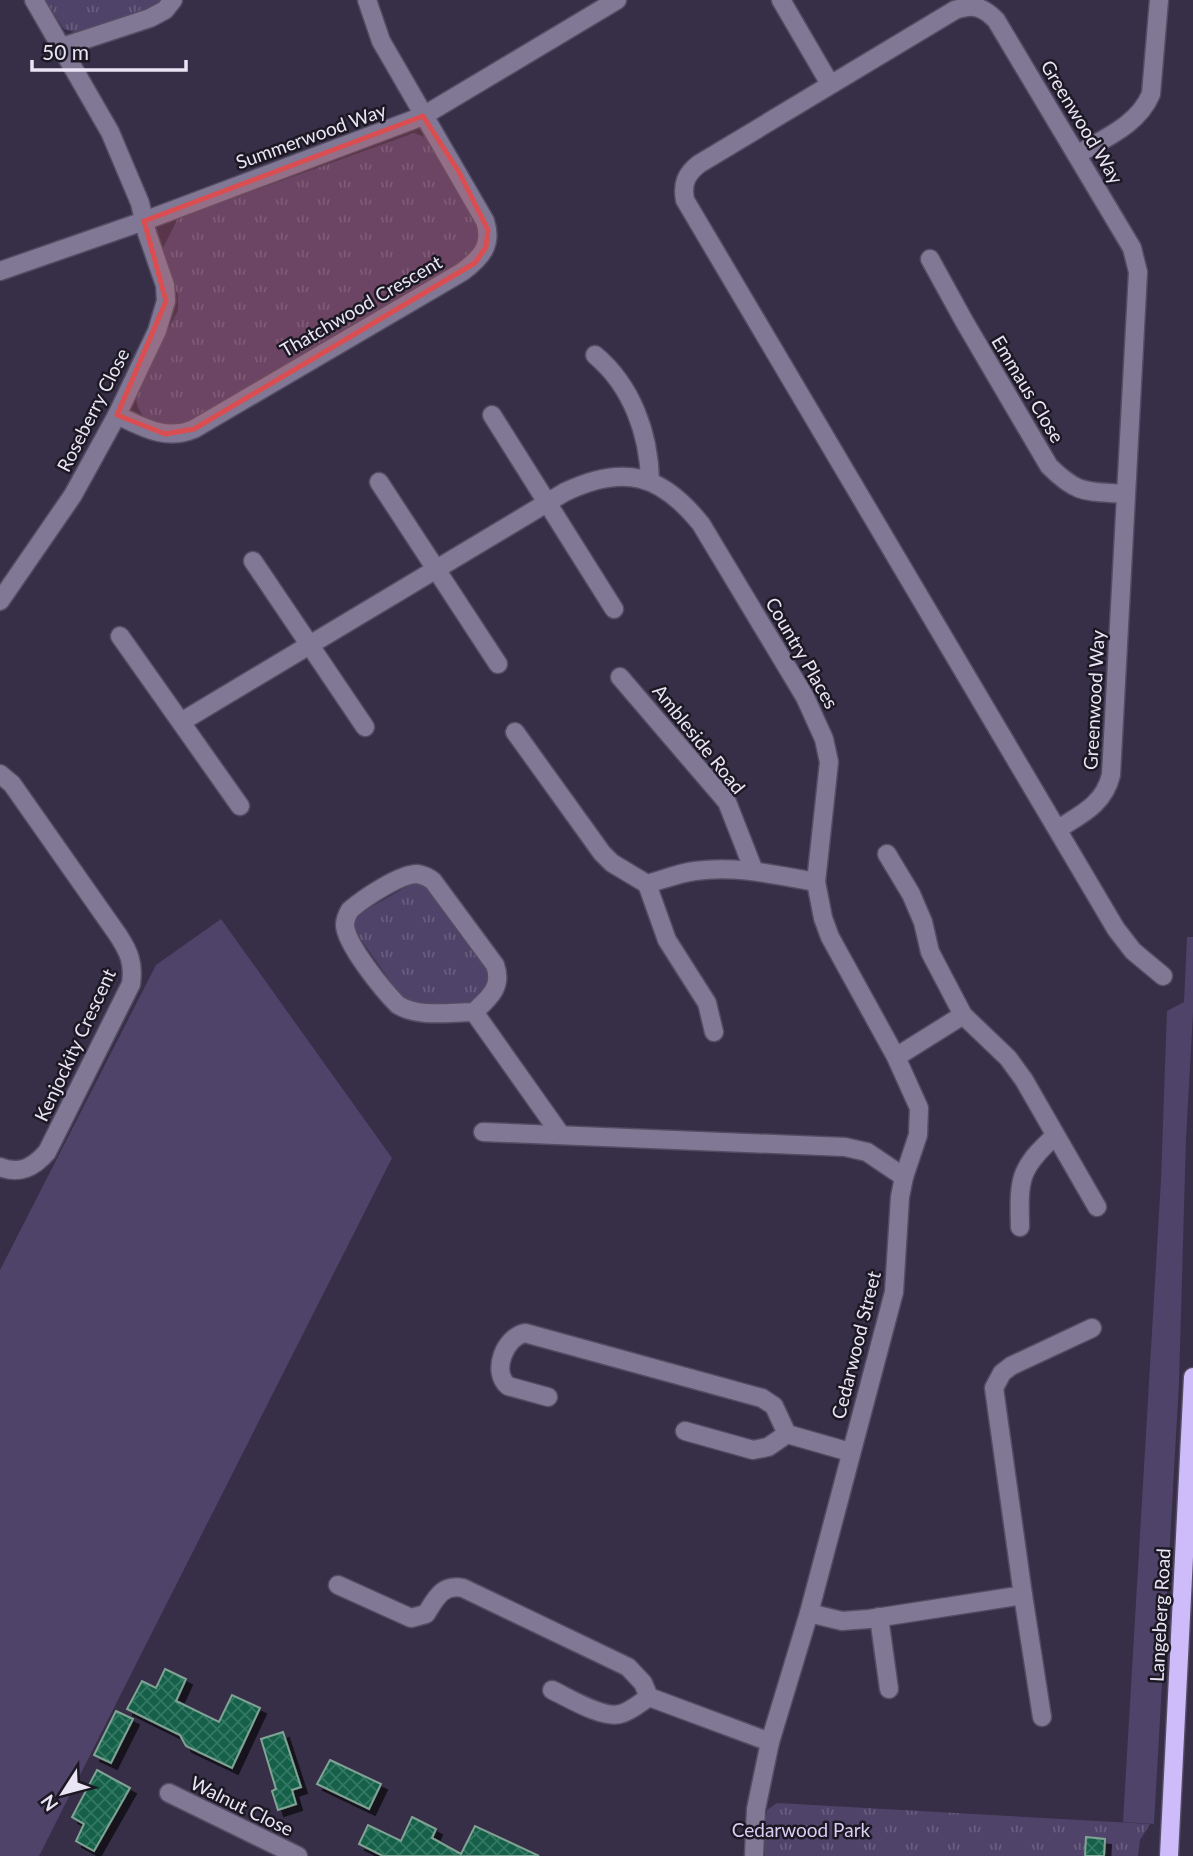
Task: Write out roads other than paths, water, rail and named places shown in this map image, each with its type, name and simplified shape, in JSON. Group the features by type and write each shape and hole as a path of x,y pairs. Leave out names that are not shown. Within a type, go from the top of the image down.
{"main road":[{"name":"Langeberg Road","path":"1169,1856 1193,1377"}],"street":[{"name":"Roseberry Close","path":"0,601 73,495 117,415 157,331 166,301 165,285 140,203 110,132 34,0"},
{"path":"62,47 150,18 164,10 173,0"},
{"name":"Thatchwood Crescent","path":"117,415 165,434 194,429 475,263 482,255 489,237 485,220 381,41 367,0"},
{"path":"782,0 830,84"},
{"path":"1078,154 1126,125 1146,105 1151,94 1159,0"},
{"name":"Summerwood Way","path":"0,271 144,221 424,116 607,3"},
{"name":"Greenwood Way","path":"971,5 985,8 996,20 1132,248 1138,272 1111,775 1098,802 1058,829 685,200 684,184 691,170 830,84 955,10 971,5"},
{"name":"Emmaus Close","path":"930,259 1049,466 1065,482 1080,490 1125,494"},
{"path":"595,355 617,377 638,416 645,438 650,481"},
{"path":"492,415 614,609"},
{"name":"Country Places","path":"181,722 547,502 580,485 604,478 650,481 662,486 675,495 701,524 818,720 829,762 816,882 823,918 830,937 897,1057 915,1095"},
{"path":"379,482 498,664"},
{"path":"253,561 365,727"},
{"path":"120,636 240,806"},
{"name":"Ambleside Road","path":"620,677 723,796 735,819 754,871"},
{"path":"515,732 602,853 612,863 647,884 664,933 707,1003 714,1032"},
{"name":"Kenjockity Crescent","path":"0,774 12,784 127,948 134,970 131,984 47,1152 39,1162 20,1171 9,1171 0,1167"},
{"path":"1058,829 1125,941 1163,976"},
{"path":"887,854 915,902 923,922 929,952 963,1014 1009,1058 1097,1207"},
{"path":"647,884 694,871 754,871 816,882"},
{"path":"425,875 433,881 495,965 498,974 497,985 491,996 474,1012 419,1013 398,1005 352,944 345,925 350,910 400,878 425,875"},
{"path":"474,1012 561,1135"},
{"path":"897,1057 963,1014"},
{"name":"Cedarwood Street","path":"754,1856 757,1809 770,1742 809,1613 894,1292 900,1196 918,1135 919,1108 915,1095"},
{"path":"483,1132 845,1147 867,1152 904,1177"},
{"path":"1020,1227 1019,1184 1035,1154 1055,1136"},
{"path":"1042,1717 994,1388 1002,1373 1011,1366 1092,1328"},
{"path":"548,1397 508,1386 503,1381 500,1371 507,1344 513,1337 525,1333 762,1398 774,1406 787,1434 850,1452"},
{"path":"685,1431 753,1450 768,1447 787,1434"},
{"path":"338,1585 411,1618 426,1614 445,1589 463,1588 628,1667 643,1683 649,1697 770,1742"},
{"path":"809,1613 842,1621 879,1618 1023,1595"},
{"path":"879,1618 889,1689"},
{"path":"552,1690 601,1713 613,1715 622,1714 649,1697"},
{"name":"Walnut Close","path":"169,1793 298,1856"}],"park label":[{"name":"Cedarwood Park","path":"801,1830"}]}
